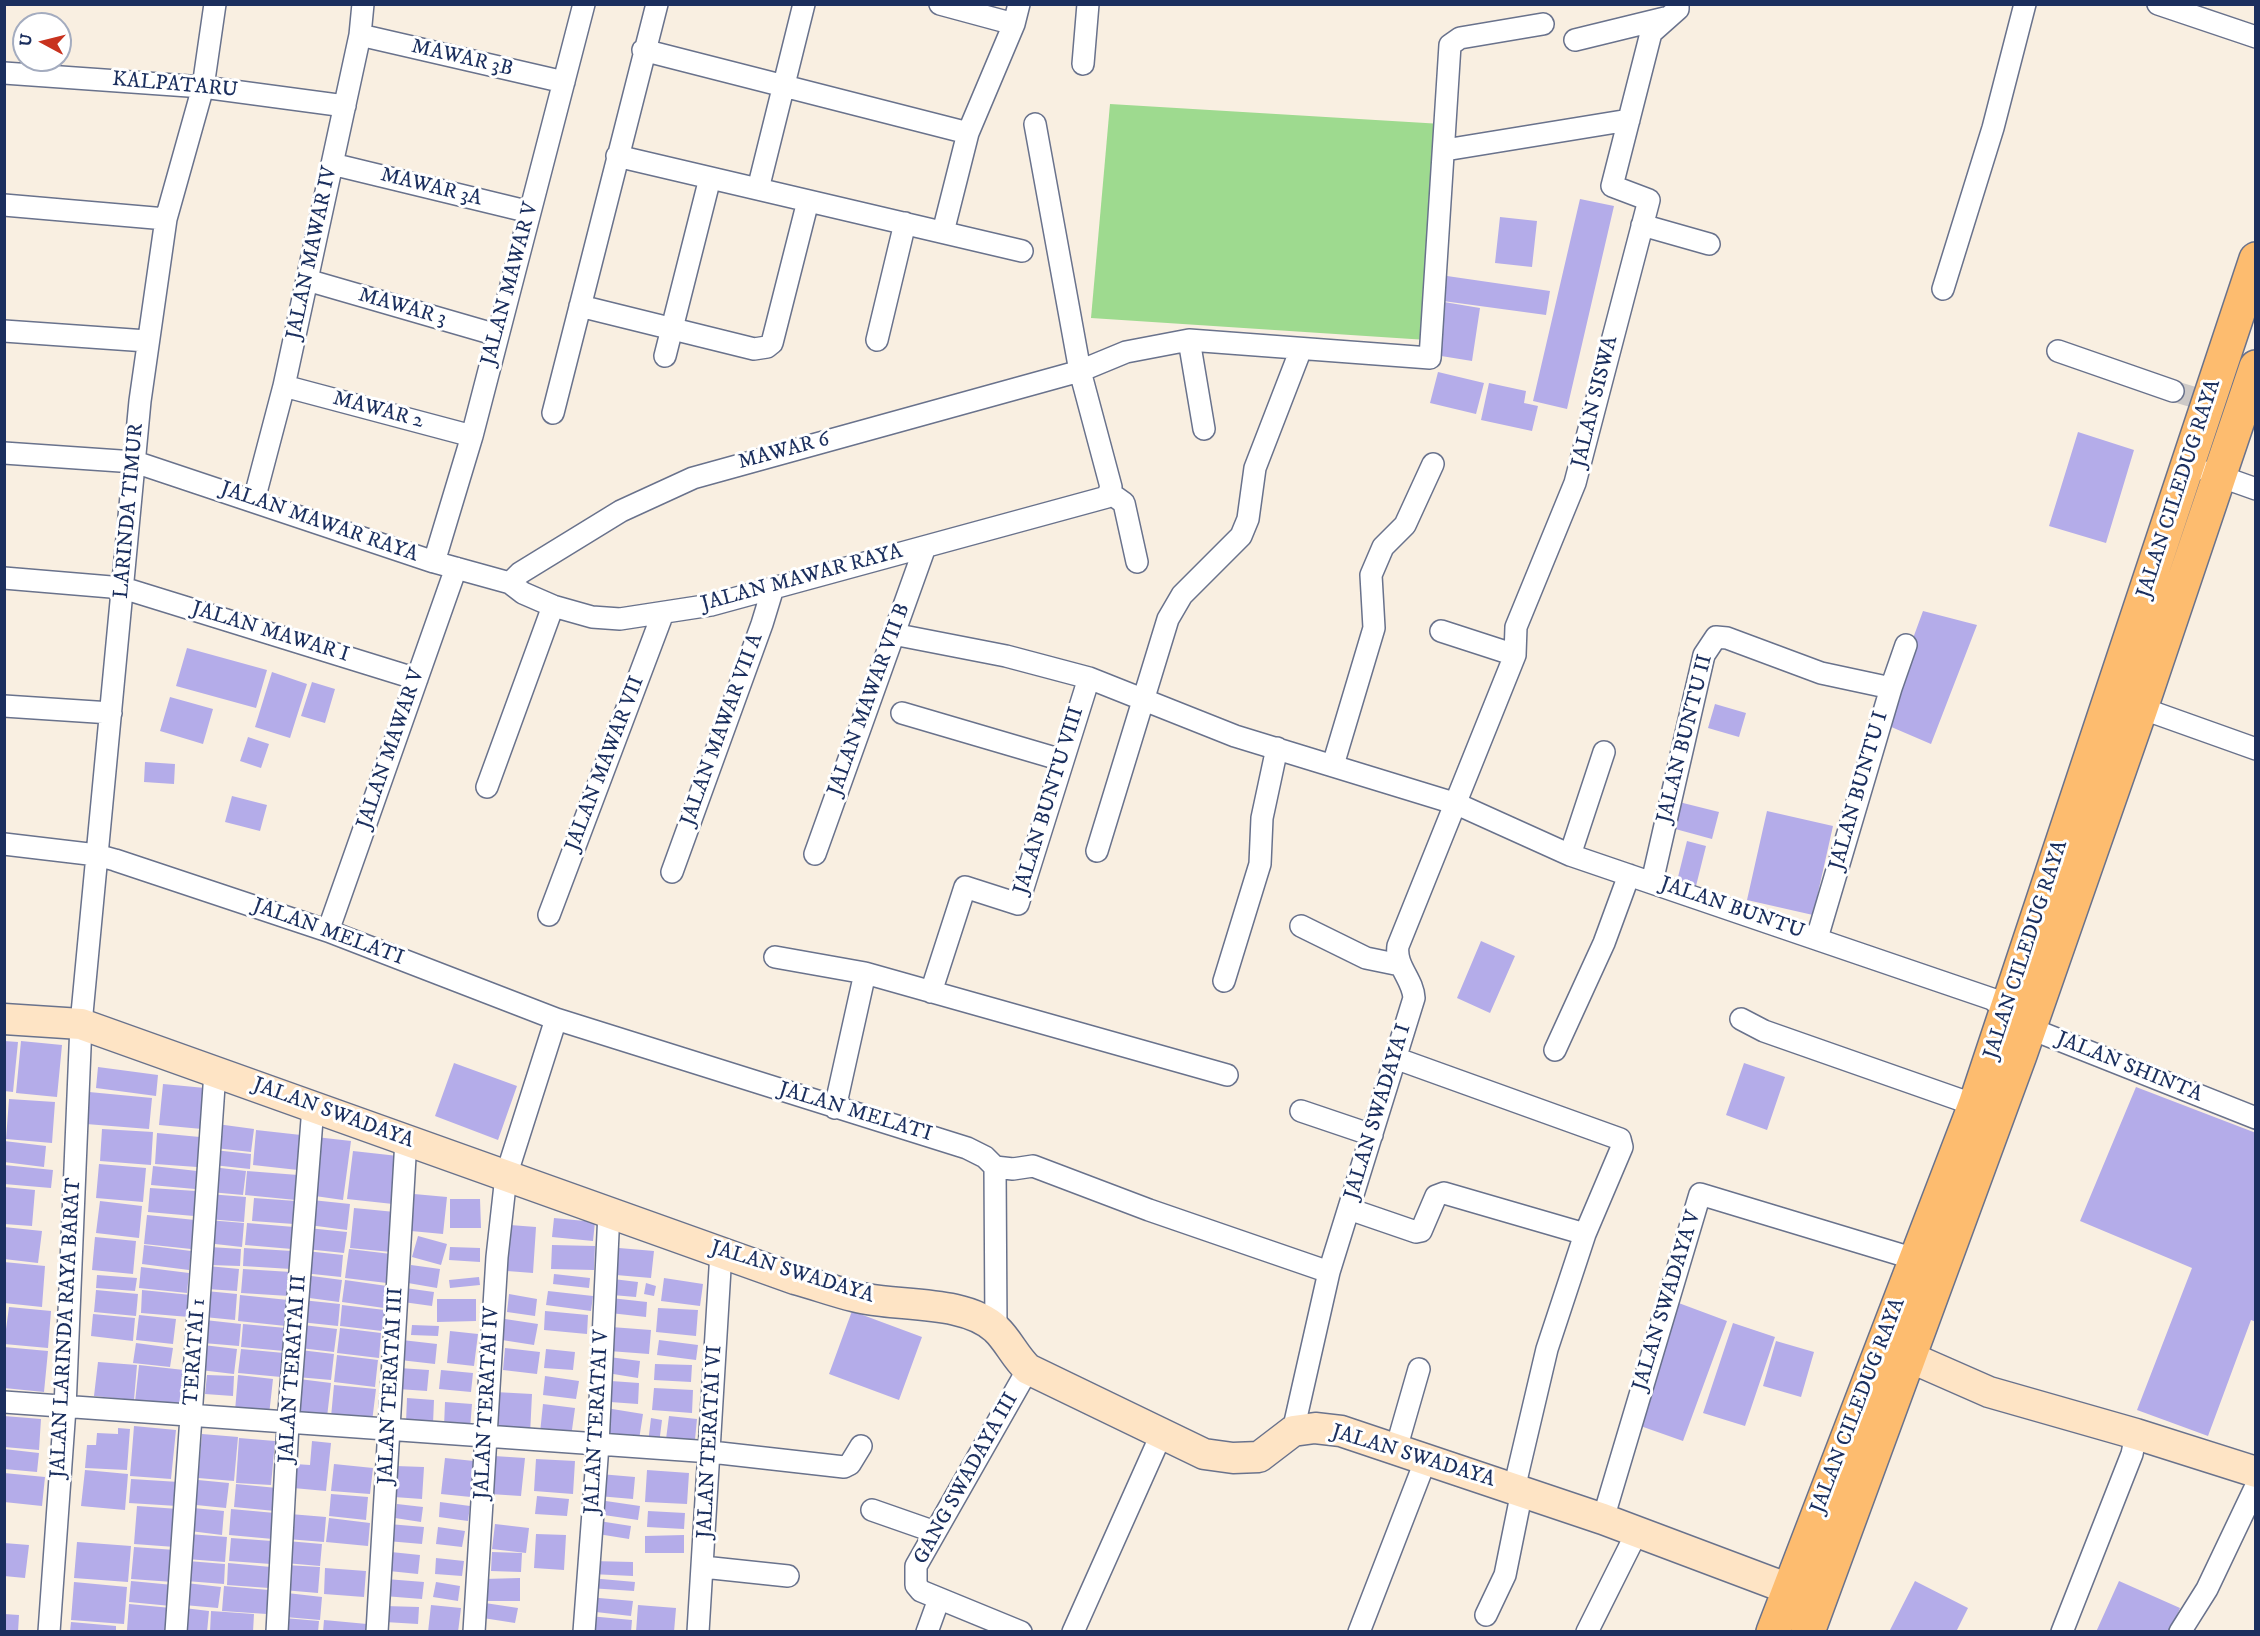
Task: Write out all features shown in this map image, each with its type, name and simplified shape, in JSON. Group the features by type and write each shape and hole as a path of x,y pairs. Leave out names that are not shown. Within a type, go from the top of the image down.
{"main road":[{"name":"JALAN CILEDUG RAYA","path":"1808,1632 1907,1356 2018,1020 2183,478 2191,397 2256,260"},
{"name":"JALAN CILEDUG RAYA","path":"1773,1632 1975,1105 2018,1020 2141,708 2256,367"},
{"path":"2183,478 2215,489"},
{"path":"2150,581 2181,591"}],"street":[{"name":"LARINDA TIMUR","path":"81,1024 147,340 166,219 203,87 215,4"},
{"name":"JALAN MAWAR IV","path":"254,500 284,386 360,35 363,4"},
{"name":"JALAN MAWAR V","path":"434,562 472,436 584,4"},
{"path":"553,413 643,50 657,4"},
{"path":"758,189 804,4"},
{"path":"940,4 1017,14 968,133 943,232"},
{"path":"1083,64 1088,4"},
{"path":"1943,290 1993,128 2025,4"},
{"path":"2158,4 2256,37"},
{"path":"1575,39 1672,11"},
{"name":"JALAN SISWA","path":"1457,804 1515,655 1516,627 1575,483 1648,200 1612,186 1651,33 1672,11"},
{"path":"1543,24 1452,41 1445,150 1629,120"},
{"name":"MAWAR 3B","path":"360,35 564,82"},
{"path":"643,50 968,133"},
{"name":"KALPATARU","path":"4,73 203,87 345,106"},
{"path":"1035,124 1080,371 1111,487 1110,493 1124,503 1137,562"},
{"name":"MAWAR 6","path":"510,583 520,573 621,512 693,477 1080,371 1126,352 1189,340 1430,358 1445,150"},
{"path":"617,156 1022,251"},
{"name":"MAWAR 3A","path":"332,164 530,212"},
{"path":"665,356 710,178"},
{"path":"580,306 754,349 767,347 772,343 808,201"},
{"path":"4,205 166,219"},
{"path":"877,340 905,224"},
{"path":"1642,225 1709,244"},
{"name":"MAWAR 3","path":"307,280 497,335"},
{"path":"4,331 147,340"},
{"path":"1189,340 1204,429"},
{"path":"1096,851 1168,619 1182,595 1242,536 1248,519 1255,468 1301,349"},
{"path":"2058,351 2191,397"},
{"name":"MAWAR 2","path":"284,386 472,436"},
{"name":"JALAN MAWAR RAYA","path":"4,453 135,462 434,562 510,583 523,592 553,606 592,617 620,619 711,605 1107,497 1110,493"},
{"path":"1333,765 1374,627 1371,575 1383,547 1405,525 1433,464"},
{"path":"2215,489 2256,489"},
{"name":"JALAN MAWAR VII B","path":"815,854 925,547"},
{"name":"JALAN MAWAR V","path":"328,931 456,568"},
{"name":"JALAN MAWAR I","path":"4,578 123,588 417,679"},
{"name":"JALAN MAWAR VII A","path":"672,872 773,588"},
{"path":"487,787 553,606"},
{"name":"JALAN MAWAR VII","path":"549,915 663,613"},
{"path":"1441,631 1515,655"},
{"name":"JALAN BUNTU","path":"893,634 1006,656 1089,678 1145,698 1236,736 1457,804 1570,855 1992,999 2018,1020"},
{"name":"JALAN BUNTU II","path":"1652,882 1704,656 1716,637 1727,638 1821,674 1891,688"},
{"name":"JALAN BUNTU I","path":"1818,938 1891,688 1906,645"},
{"name":"JALAN BUNTU VIII","path":"931,992 965,887 1018,904 1089,678"},
{"path":"4,706 111,712"},
{"path":"2141,708 2256,749"},
{"path":"902,713 1062,760"},
{"path":"1224,981 1260,864 1262,818 1277,748"},
{"path":"1570,855 1604,752"},
{"path":"1400,965 1397,960 1398,946 1457,804"},
{"name":"JALAN MELATI","path":"4,844 97,855 328,931 556,1019 967,1148 985,1157 995,1167"},
{"path":"1555,1050 1604,943 1629,875"},
{"path":"1301,926 1366,958 1400,965"},
{"path":"775,957 865,973 1227,1075"},
{"name":"JALAN SWADAYA I","path":"1293,1431 1329,1272 1414,998 1413,990 1400,965"},
{"path":"836,1108 865,973"},
{"name":"JALAN SWADAYA","path":"4,1019 81,1024 721,1252 865,1299 937,1307 972,1315 996,1329 1015,1357 1028,1369 1204,1454 1233,1458 1258,1457 1293,1431 1315,1428 1341,1431 1518,1490 1789,1589"},
{"path":"506,1176 556,1019"},
{"path":"1741,1019 1764,1031 1975,1105"},
{"name":"JALAN SHINTA","path":"2018,1020 2256,1118"},
{"name":"JALAN LARINDA RAYA BARAT","path":"49,1632 65,1408 81,1024"},
{"path":"1395,1058 1620,1139 1623,1147 1585,1234 1547,1349 1518,1490 1505,1575 1486,1615"},
{"name":"TERATAI 1","path":"176,1632 215,1072"},
{"name":"JALAN TERATAI II","path":"277,1632 288,1424 313,1107"},
{"path":"1301,1111 1372,1135"},
{"name":"JALAN TERATAI III","path":"377,1632 406,1140"},
{"path":"996,1329 995,1167 1013,1169 1033,1166 1149,1210 1329,1272"},
{"name":"JALAN TERATAI IV","path":"474,1632 497,1257 506,1176"},
{"path":"1349,1209 1416,1232 1421,1230 1436,1196 1444,1193 1585,1234"},
{"name":"JALAN SWADAYA V","path":"1603,1520 1700,1194 1915,1259"},
{"name":"JALAN TERATAI V","path":"584,1632 598,1444 609,1212"},
{"name":"JALAN TERATAI VI","path":"698,1632 711,1452 721,1252"},
{"path":"1907,1356 1989,1392 2136,1434 2256,1472"},
{"name":"GANG SWADAYA III","path":"1021,1632 921,1591 915,1576 916,1566 1028,1369"},
{"path":"1396,1449 1419,1369"},
{"path":"4,1402 288,1424 711,1452 844,1467 850,1464 861,1446"},
{"path":"2062,1632 2132,1455 2136,1434"},
{"path":"1073,1632 1161,1435"},
{"path":"1359,1632 1426,1460"},
{"path":"2180,1632 2206,1588 2256,1486"},
{"path":"872,1510 935,1532"},
{"path":"1587,1632 1637,1532"},
{"path":"703,1567 788,1576"},
{"path":"927,1632 939,1599"}],"green space":[{"path":"1110,104 1442,124 1427,340 1091,318"}],"building":[{"path":"1580,199 1614,206 1567,409 1533,401"},
{"path":"1500,217 1537,221 1532,267 1495,263"},
{"path":"1447,276 1550,291 1546,315 1443,301"},
{"path":"1444,302 1480,308 1472,361 1435,355"},
{"path":"1438,372 1484,383 1476,414 1430,403"},
{"path":"1489,383 1526,391 1524,403 1538,406 1532,431 1481,420"},
{"path":"2078,432 2134,450 2106,543 2049,526"},
{"path":"1923,611 1977,625 1931,744 1882,723"},
{"path":"187,648 267,670 256,708 176,686"},
{"path":"272,672 307,684 290,738 255,727"},
{"path":"312,682 335,689 325,723 301,716"},
{"path":"170,697 213,709 203,744 160,731"},
{"path":"1715,704 1746,713 1739,737 1708,728"},
{"path":"248,737 269,744 261,768 240,761"},
{"path":"145,762 175,764 174,784 144,782"},
{"path":"232,796 267,805 260,831 225,822"},
{"path":"1675,801 1719,812 1712,839 1668,827"},
{"path":"1767,811 1833,826 1813,915 1747,900"},
{"path":"1687,841 1706,846 1695,890 1676,885"},
{"path":"1481,941 1515,956 1490,1013 1457,998"},
{"path":"4,1041 18,1042 13,1092 4,1091"},
{"path":"21,1041 62,1045 57,1097 16,1093"},
{"path":"454,1063 517,1086 498,1140 435,1116"},
{"path":"1744,1063 1785,1077 1767,1130 1726,1115"},
{"path":"98,1067 158,1075 156,1096 96,1088"},
{"path":"163,1084 205,1088 202,1129 159,1125"},
{"path":"2136,1087 2256,1133 2256,1322 2251,1320 2208,1436 2137,1410 2192,1268 2080,1221"},
{"path":"89,1092 152,1098 149,1129 86,1124"},
{"path":"9,1099 55,1102 52,1143 6,1139"},
{"path":"217,1124 254,1129 251,1152 215,1148"},
{"path":"102,1129 153,1132 151,1165 100,1161"},
{"path":"256,1130 301,1135 298,1170 253,1165"},
{"path":"157,1133 200,1137 197,1167 155,1164"},
{"path":"316,1137 351,1141 343,1200 308,1195"},
{"path":"4,1141 46,1146 44,1167 4,1162"},
{"path":"214,1150 251,1154 250,1169 213,1165"},
{"path":"353,1151 398,1156 393,1204 347,1199"},
{"path":"99,1164 146,1168 143,1202 96,1198"},
{"path":"4,1165 53,1170 51,1188 4,1184"},
{"path":"153,1166 197,1171 195,1189 151,1185"},
{"path":"212,1167 246,1171 243,1195 210,1192"},
{"path":"247,1171 298,1175 296,1200 245,1195"},
{"path":"4,1187 35,1190 32,1226 4,1224"},
{"path":"150,1188 196,1191 194,1216 148,1212"},
{"path":"209,1194 246,1197 244,1222 208,1219"},
{"path":"414,1194 447,1197 443,1234 411,1231"},
{"path":"254,1198 296,1201 294,1224 252,1221"},
{"path":"450,1199 480,1199 481,1228 450,1228"},
{"path":"312,1200 350,1204 347,1230 309,1225"},
{"path":"100,1201 142,1206 139,1238 96,1233"},
{"path":"354,1208 395,1212 391,1252 350,1248"},
{"path":"147,1215 195,1220 191,1249 144,1244"},
{"path":"554,1218 595,1222 593,1241 552,1237"},
{"path":"208,1220 244,1223 242,1247 206,1243"},
{"path":"247,1223 294,1227 292,1249 245,1245"},
{"path":"510,1225 536,1227 533,1273 507,1271"},
{"path":"4,1227 42,1231 38,1263 4,1259"},
{"path":"308,1228 347,1232 344,1253 306,1249"},
{"path":"418,1236 447,1244 441,1265 412,1257"},
{"path":"95,1237 136,1241 133,1274 92,1270"},
{"path":"144,1245 191,1251 189,1270 142,1264"},
{"path":"552,1245 595,1246 594,1270 551,1269"},
{"path":"210,1247 241,1249 240,1266 209,1265"},
{"path":"450,1247 480,1248 480,1262 449,1260"},
{"path":"244,1248 292,1251 291,1269 243,1266"},
{"path":"619,1248 654,1251 651,1278 616,1275"},
{"path":"349,1249 391,1254 387,1283 345,1278"},
{"path":"306,1251 343,1255 341,1277 303,1273"},
{"path":"4,1262 45,1266 42,1307 4,1303"},
{"path":"411,1265 440,1269 437,1288 408,1283"},
{"path":"208,1266 239,1269 237,1291 207,1289"},
{"path":"141,1267 189,1273 187,1293 139,1288"},
{"path":"243,1269 291,1272 289,1296 241,1293"},
{"path":"554,1274 590,1278 589,1288 553,1284"},
{"path":"97,1275 137,1278 135,1291 96,1288"},
{"path":"304,1275 342,1280 339,1302 302,1297"},
{"path":"479,1277 480,1285 450,1288 449,1280"},
{"path":"664,1278 703,1284 700,1306 661,1301"},
{"path":"613,1279 638,1282 636,1297 612,1295"},
{"path":"345,1280 387,1286 384,1308 342,1302"},
{"path":"646,1283 656,1286 654,1296 644,1294"},
{"path":"405,1288 434,1292 432,1306 403,1302"},
{"path":"96,1290 138,1294 136,1316 94,1312"},
{"path":"142,1290 191,1295 189,1317 141,1313"},
{"path":"206,1291 237,1294 235,1320 204,1317"},
{"path":"548,1291 593,1296 591,1311 546,1305"},
{"path":"509,1294 537,1299 535,1316 507,1312"},
{"path":"240,1295 288,1300 286,1326 238,1321"},
{"path":"611,1298 647,1302 646,1317 610,1313"},
{"path":"437,1299 476,1299 476,1321 437,1322"},
{"path":"302,1300 340,1304 338,1326 300,1322"},
{"path":"1676,1302 1727,1321 1683,1441 1632,1423"},
{"path":"342,1305 385,1310 382,1331 340,1326"},
{"path":"9,1307 51,1311 48,1348 4,1344"},
{"path":"658,1308 698,1310 696,1336 656,1332"},
{"path":"545,1311 588,1315 587,1334 544,1330"},
{"path":"852,1311 922,1337 899,1400 829,1374"},
{"path":"93,1314 135,1318 133,1341 91,1336"},
{"path":"139,1315 176,1319 173,1344 136,1340"},
{"path":"505,1319 538,1324 534,1345 502,1340"},
{"path":"205,1320 241,1324 239,1346 203,1343"},
{"path":"1733,1323 1775,1337 1745,1426 1703,1413"},
{"path":"243,1324 286,1328 284,1351 241,1347"},
{"path":"303,1325 337,1329 334,1352 300,1348"},
{"path":"412,1325 439,1326 438,1336 411,1335"},
{"path":"611,1327 651,1330 649,1354 609,1351"},
{"path":"340,1328 381,1333 379,1358 337,1353"},
{"path":"450,1331 478,1334 474,1366 447,1363"},
{"path":"402,1340 437,1344 435,1364 400,1360"},
{"path":"659,1340 698,1345 696,1360 657,1355"},
{"path":"1776,1341 1814,1352 1801,1397 1763,1386"},
{"path":"136,1343 173,1348 170,1367 133,1363"},
{"path":"203,1345 237,1349 234,1374 200,1370"},
{"path":"4,1347 48,1351 44,1392 4,1388"},
{"path":"505,1348 540,1352 537,1374 503,1370"},
{"path":"241,1349 284,1353 281,1377 238,1373"},
{"path":"546,1349 575,1352 573,1370 544,1368"},
{"path":"300,1350 334,1354 331,1380 297,1377"},
{"path":"337,1355 378,1360 375,1387 334,1382"},
{"path":"609,1357 640,1361 638,1378 607,1373"},
{"path":"98,1362 137,1365 134,1400 94,1396"},
{"path":"655,1364 692,1365 691,1382 654,1380"},
{"path":"139,1365 184,1370 181,1407 135,1402"},
{"path":"399,1368 429,1370 427,1391 398,1389"},
{"path":"441,1370 473,1373 471,1392 439,1389"},
{"path":"207,1375 234,1376 233,1396 205,1394"},
{"path":"238,1375 273,1379 269,1415 235,1411"},
{"path":"545,1376 579,1381 576,1399 543,1395"},
{"path":"299,1379 331,1383 327,1417 294,1413"},
{"path":"611,1381 639,1383 638,1404 610,1402"},
{"path":"334,1385 376,1389 372,1422 331,1417"},
{"path":"654,1388 693,1390 692,1413 652,1410"},
{"path":"495,1392 532,1394 530,1435 492,1433"},
{"path":"407,1398 434,1400 433,1424 406,1422"},
{"path":"445,1402 472,1404 470,1429 444,1427"},
{"path":"543,1404 575,1408 571,1437 540,1433"},
{"path":"606,1408 643,1414 638,1446 601,1441"},
{"path":"4,1416 41,1419 39,1450 4,1447"},
{"path":"669,1416 697,1419 694,1450 665,1447"},
{"path":"651,1418 662,1420 659,1444 648,1443"},
{"path":"134,1426 176,1430 171,1479 130,1476"},
{"path":"118,1428 130,1429 127,1470 85,1468 87,1445 96,1445 97,1433 118,1434"},
{"path":"202,1434 238,1437 234,1481 198,1478"},
{"path":"239,1438 275,1441 271,1485 236,1483"},
{"path":"312,1441 331,1443 326,1491 293,1488 295,1464 310,1465"},
{"path":"4,1449 39,1453 37,1472 4,1469"},
{"path":"494,1456 525,1458 521,1496 490,1494"},
{"path":"445,1458 474,1461 471,1497 441,1494"},
{"path":"536,1459 575,1461 573,1494 534,1491"},
{"path":"334,1464 373,1468 370,1494 331,1491"},
{"path":"396,1466 424,1467 422,1499 394,1497"},
{"path":"85,1470 128,1474 125,1510 81,1506"},
{"path":"647,1470 689,1473 687,1504 645,1502"},
{"path":"4,1473 45,1477 42,1506 4,1502"},
{"path":"600,1474 635,1477 633,1499 598,1496"},
{"path":"131,1479 179,1482 177,1506 129,1503"},
{"path":"198,1480 229,1483 226,1508 196,1505"},
{"path":"236,1484 277,1488 275,1511 234,1507"},
{"path":"331,1494 368,1497 366,1520 329,1516"},
{"path":"537,1496 569,1499 567,1516 535,1514"},
{"path":"599,1500 640,1506 638,1520 597,1514"},
{"path":"440,1502 470,1506 468,1521 439,1517"},
{"path":"397,1504 423,1507 421,1522 395,1518"},
{"path":"137,1506 178,1509 175,1547 134,1544"},
{"path":"193,1508 224,1511 222,1535 190,1531"},
{"path":"231,1509 275,1513 273,1539 229,1535"},
{"path":"648,1511 685,1513 684,1529 647,1527"},
{"path":"290,1514 326,1517 324,1542 287,1539"},
{"path":"329,1518 370,1523 368,1546 326,1542"},
{"path":"599,1521 631,1526 629,1539 598,1534"},
{"path":"389,1524 424,1527 422,1544 387,1541"},
{"path":"495,1524 529,1528 526,1553 492,1549"},
{"path":"438,1527 465,1531 462,1547 436,1544"},
{"path":"189,1534 227,1537 225,1562 187,1559"},
{"path":"536,1534 566,1535 564,1570 534,1568"},
{"path":"684,1535 684,1553 645,1553 645,1536"},
{"path":"231,1538 272,1541 271,1564 229,1561"},
{"path":"287,1541 322,1544 320,1566 285,1563"},
{"path":"77,1542 131,1546 128,1582 74,1578"},
{"path":"4,1543 29,1545 25,1578 4,1576"},
{"path":"134,1547 175,1550 173,1582 131,1579"},
{"path":"391,1552 420,1555 418,1574 389,1571"},
{"path":"492,1552 522,1553 521,1572 491,1571"},
{"path":"436,1558 464,1561 462,1576 435,1574"},
{"path":"188,1561 225,1564 224,1584 186,1581"},
{"path":"592,1561 633,1562 633,1576 591,1574"},
{"path":"228,1563 271,1567 269,1588 227,1585"},
{"path":"286,1565 320,1567 318,1593 283,1590"},
{"path":"325,1568 366,1571 364,1597 324,1594"},
{"path":"520,1578 520,1601 484,1601 484,1579"},
{"path":"590,1578 635,1582 634,1591 589,1588"},
{"path":"386,1579 424,1582 422,1599 384,1596"},
{"path":"131,1581 173,1585 171,1606 129,1602"},
{"path":"1915,1581 1968,1608 1956,1632 1889,1632"},
{"path":"2119,1581 2180,1608 2170,1632 2096,1632"},
{"path":"74,1582 127,1587 124,1624 71,1620"},
{"path":"436,1582 460,1586 458,1601 433,1597"},
{"path":"186,1583 221,1587 218,1608 184,1605"},
{"path":"224,1586 269,1590 267,1614 222,1611"},
{"path":"287,1593 322,1597 320,1620 285,1617"},
{"path":"588,1597 633,1601 631,1616 587,1611"},
{"path":"485,1603 518,1608 515,1623 483,1618"},
{"path":"129,1604 171,1608 169,1632 127,1630"},
{"path":"431,1605 461,1608 458,1632 428,1632"},
{"path":"638,1605 676,1608 674,1632 636,1632"},
{"path":"385,1606 419,1607 418,1624 385,1622"},
{"path":"184,1608 209,1611 207,1632 182,1632"},
{"path":"211,1611 254,1614 253,1632 210,1632"},
{"path":"4,1614 19,1615 18,1632 4,1632"},
{"path":"589,1616 632,1620 631,1632 587,1630"},
{"path":"284,1618 319,1621 318,1632 283,1632"},
{"path":"324,1620 367,1624 367,1632 323,1632"},
{"path":"71,1622 116,1626 116,1632 70,1632"}],"tunnel":[{"path":"2173,391 2193,397"}]}
